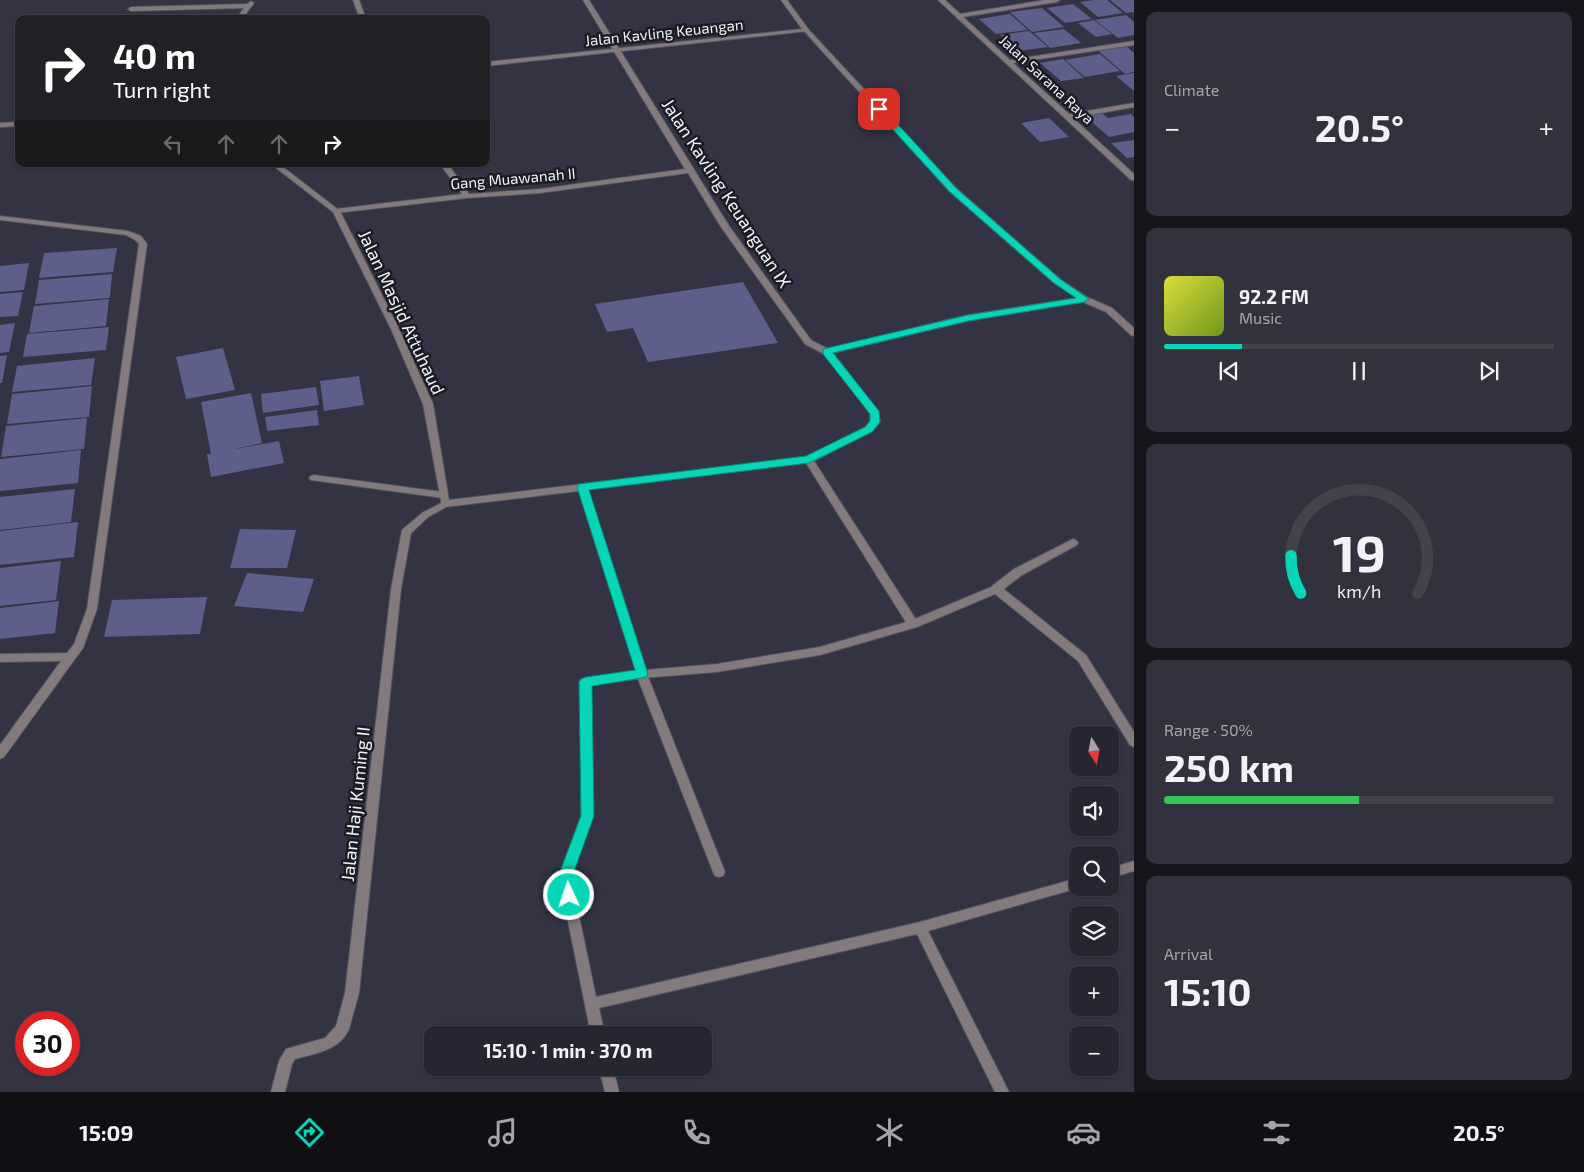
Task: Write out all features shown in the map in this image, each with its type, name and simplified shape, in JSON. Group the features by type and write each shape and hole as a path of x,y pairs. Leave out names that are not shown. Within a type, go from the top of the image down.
{"street":[{"path":"356,0 361,15"},
{"name":"Jalan Kavling Keuanguan IX","path":"444,500 583,487 809,460 869,429 875,422 875,413 827,352 808,342 726,227 586,0"},
{"path":"784,0 806,30 953,190 1057,281 1084,299 1109,310 1134,333"},
{"name":"Jalan Sarana Raya","path":"941,0 1133,177"},
{"path":"958,16 1057,0"},
{"path":"131,9 251,3"},
{"path":"242,15 251,3"},
{"name":"Jalan Kavling Keuangan","path":"490,64 806,30"},
{"path":"1008,62 1134,43"},
{"path":"1067,116 1134,105"},
{"path":"0,126 15,124"},
{"name":"Jalan Masjid Attuhaud","path":"279,167 336,211 395,329 428,404 444,500"},
{"path":"446,167 467,196"},
{"name":"Gang Muawanah II","path":"336,211 467,196 540,192 691,170"},
{"path":"0,218 128,233 138,238 144,244 92,609 79,645 0,754"},
{"path":"827,352 968,318 1084,299"},
{"path":"809,460 913,624"},
{"path":"314,478 444,500"},
{"path":"583,487 642,674 719,872"},
{"name":"Jalan Haji Kuming II","path":"278,1092 286,1061 292,1054 329,1043 342,1029 352,993 396,589 406,532 444,500"},
{"path":"596,1026 565,877 587,816 586,682 642,674 717,668 820,651 913,624 996,589 1018,572 1073,543"},
{"path":"996,589 1082,658 1134,742"},
{"path":"0,658 71,657"},
{"path":"1119,870 1134,866"},
{"path":"591,1004 920,928 1069,885"},
{"path":"920,928 1002,1092"},
{"path":"608,1076 612,1092"}],"building":[{"path":"1107,0 1123,13 1098,17 1080,2"},
{"path":"1110,0 1134,0 1134,12 1126,13"},
{"path":"1073,4 1092,19 1065,23 1047,8"},
{"path":"1042,8 1064,27 1032,32 1010,12"},
{"path":"1010,14 1028,30 996,34 979,19"},
{"path":"1126,15 1134,22 1134,35 1118,38 1095,20"},
{"path":"1094,20 1112,34 1096,37 1078,23"},
{"path":"1064,29 1081,43 1050,48 1034,33"},
{"path":"1029,31 1048,47 1018,51 1000,35"},
{"path":"1126,46 1134,53 1134,72 1125,74 1097,50"},
{"path":"1100,54 1120,71 1085,77 1065,60"},
{"path":"1063,59 1084,78 1061,81 1040,63"},
{"path":"1134,73 1134,91 1116,76"},
{"path":"1102,113 1108,118 1131,114 1134,117 1134,132 1109,137 1085,116"},
{"path":"1049,118 1069,137 1040,142 1021,123"},
{"path":"1134,140 1134,157 1127,158 1111,143"},
{"path":"117,248 113,272 39,278 44,253"},
{"path":"29,263 24,290 0,292 0,266"},
{"path":"112,274 110,298 35,304 39,280"},
{"path":"743,282 778,343 648,362 633,328 607,332 595,304"},
{"path":"23,292 18,316 0,317 0,294"},
{"path":"109,299 106,326 29,333 34,306"},
{"path":"15,323 9,352 0,353 0,325"},
{"path":"109,327 106,350 23,357 27,334"},
{"path":"223,348 235,390 186,399 176,357"},
{"path":"7,355 2,383 0,383 0,356"},
{"path":"95,358 91,385 12,392 17,366"},
{"path":"359,376 364,405 324,411 320,381"},
{"path":"92,386 89,417 7,424 12,394"},
{"path":"316,387 319,405 263,413 261,394"},
{"path":"251,393 262,443 235,449 279,441 284,463 211,477 207,454 211,454 201,402"},
{"path":"317,410 319,425 267,431 265,417"},
{"path":"87,418 84,449 1,457 6,426"},
{"path":"81,450 78,483 0,491 0,459"},
{"path":"75,489 71,522 0,530 0,497"},
{"path":"78,522 74,557 0,565 0,531"},
{"path":"240,529 296,530 287,568 230,568"},
{"path":"61,561 56,600 0,606 0,568"},
{"path":"247,573 314,579 303,612 234,606"},
{"path":"207,597 200,634 104,637 112,600"},
{"path":"59,601 55,633 0,639 0,608"}],"route":[{"path":"569,895 565,877 587,816 586,682 642,674 583,487 809,460 869,429 875,422 875,413 827,352 968,318 1084,299 1057,281 953,190 879,109"}]}
